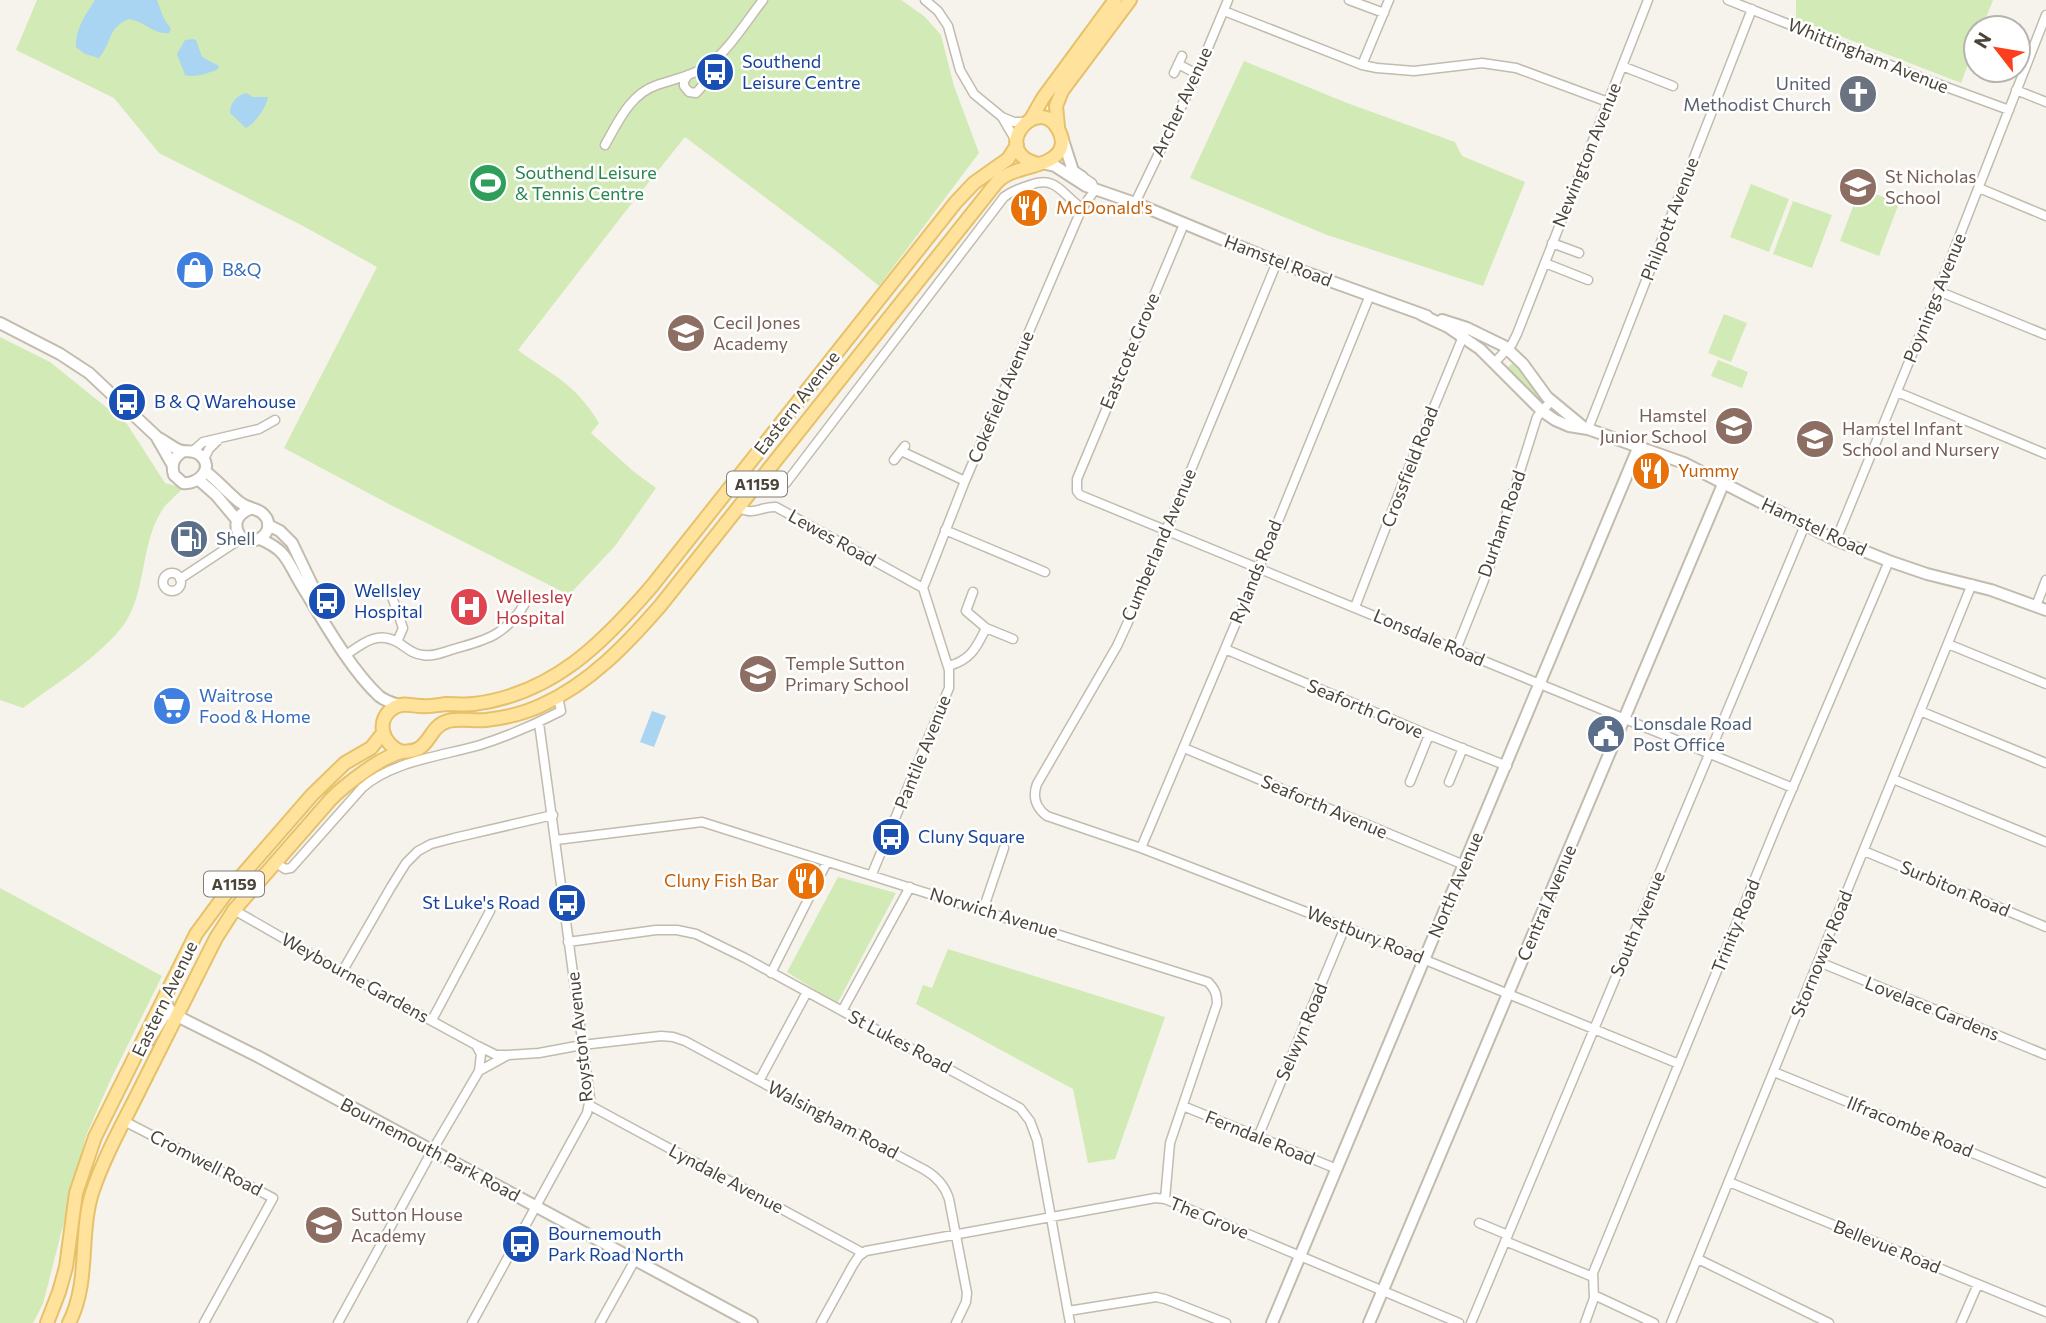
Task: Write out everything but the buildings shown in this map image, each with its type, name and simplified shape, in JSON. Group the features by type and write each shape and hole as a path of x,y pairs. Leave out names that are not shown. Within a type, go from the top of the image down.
{"main road":[{"name":"Eastern Avenue","path":"47,1323 66,1267 76,1193 95,1138 196,934 224,896 332,774 371,747 388,712 399,705 418,707 473,704 519,693 564,671 611,633 652,586 956,202 974,183 1008,159 1020,127 1029,120 1115,0"},
{"path":"1016,143 1023,157 1040,163 1057,155 1062,145 1056,106 1062,91 1130,0"},
{"path":"1029,120 1047,119 1059,131"},
{"name":"Eastern Avenue","path":"69,1323 82,1285 88,1209 103,1166 175,1014 234,910 342,788 375,765 402,752 419,749 430,734 445,722 509,716 541,705 582,682 635,635 1001,178 1014,170 1040,163"},
{"path":"418,707 429,720 430,734"},
{"path":"383,727 391,747 402,752"}],"street":[{"path":"689,75 684,86 689,92 696,93 705,83 713,62 764,0"},
{"path":"925,0 948,26 960,70 968,87 984,104 1002,117 1014,122 1029,120"},
{"name":"Archer Avenue","path":"1135,203 1197,74 1228,0"},
{"path":"1349,0 1384,13"},
{"path":"1362,65 1389,0"},
{"name":"Newington Avenue","path":"1494,363 1508,349 1517,334 1648,0"},
{"name":"Whittingham Avenue","path":"1728,0 2009,110"},
{"name":"Philpott Avenue","path":"1588,429 1752,9"},
{"path":"1224,10 1362,65 1414,71 1461,64 1501,64 1608,102"},
{"name":"Poynings Avenue","path":"1836,540 1938,291 2046,15"},
{"path":"605,145 623,114 640,95 655,85 689,75 713,62"},
{"path":"1178,64 1197,74"},
{"name":"Newington Avenue","path":"1622,66 1673,86"},
{"path":"2016,90 2046,102"},
{"path":"1002,117 1016,143"},
{"path":"1059,131 1073,170 1080,179 1082,208"},
{"name":"Hamstel Road","path":"1040,163 1055,166 1095,190 1135,203 1277,262 1465,332 1493,339 1523,364 1551,401 1588,429"},
{"name":"Hamstel Road","path":"1080,179 1110,188 1135,203"},
{"path":"786,483 1004,197 1016,190 1045,181 1054,184 1082,208"},
{"path":"1979,188 2046,216"},
{"name":"Cokefield Avenue","path":"923,588 965,481 1082,208 1095,190"},
{"name":"Eastcote Grove","path":"1077,479 1184,224"},
{"name":"Newington Avenue","path":"1552,243 1579,253"},
{"name":"Cumberland Avenue","path":"1047,817 1035,803 1037,784 1117,646 1277,262"},
{"path":"1545,263 1588,280"},
{"path":"1938,291 2046,335"},
{"name":"Rylands Road","path":"1140,848 1259,568 1370,295"},
{"path":"0,323 60,354 89,373 156,436 172,464 174,475 181,481 189,484 202,476 217,480 237,500 265,515 267,531 254,541 242,538 237,530 240,515 250,509"},
{"name":"Hamstel Road","path":"1465,332 1542,411 1561,423 1588,429 1684,463 1836,540 1889,561 1927,574 1972,584 2041,608"},
{"name":"Crossfield Road","path":"1355,607 1465,332"},
{"path":"1897,393 2046,454"},
{"name":"Durham Road","path":"1456,650 1492,560 1536,419 1551,401"},
{"path":"172,464 177,455 203,443 259,429 275,420"},
{"path":"156,436 204,459"},
{"path":"220,438 204,459 202,476 237,520"},
{"name":"North Avenue","path":"1272,1323 1639,446"},
{"path":"894,460 903,448 965,481"},
{"name":"Lonsdale Road","path":"1077,479 1077,491 1085,498 1793,788"},
{"name":"Central Avenue","path":"1369,1323 1724,482"},
{"name":"Lewes Road","path":"738,508 754,512 776,507 923,588"},
{"path":"268,525 280,531 292,543 340,645"},
{"name":"South Avenue","path":"1471,1323 1805,525"},
{"path":"945,530 1045,572"},
{"path":"180,579 242,538"},
{"path":"260,539 281,550 288,560 382,708 383,727"},
{"name":"Trinity Road","path":"1594,1294 1592,1277 1889,561"},
{"path":"2041,608 2046,580"},
{"name":"Stornoway Road","path":"1671,1323 1972,584"},
{"name":"Pantile Avenue","path":"872,874 950,688 948,666 923,588"},
{"path":"973,592 965,610 986,628 1013,639"},
{"path":"391,594 403,628 397,642"},
{"path":"346,655 371,639 382,637 397,642 413,653 429,656 485,641 507,627 524,605"},
{"path":"948,666 970,656 986,628"},
{"path":"1948,644 2046,684"},
{"name":"Seaforth Grove","path":"1225,649 1507,766"},
{"path":"366,682 381,698 399,705"},
{"name":"Eastern Avenue","path":"276,863 285,869 291,868 362,788 380,774 506,737 539,723 561,711 558,696"},
{"path":"1920,711 2046,763"},
{"name":"Royston Avenue","path":"472,1323 587,1113 590,1098 539,723"},
{"path":"1410,782 1429,735"},
{"name":"Seaforth Avenue","path":"1184,748 1464,865"},
{"path":"1449,782 1463,748"},
{"path":"1893,779 2046,842"},
{"path":"342,972 406,863 418,851 431,844 552,815"},
{"name":"Westbury Road","path":"1047,817 1140,848 1345,927 1679,1064"},
{"name":"Norwich Avenue","path":"556,841 702,822 1209,982 1215,988 1217,1004 1168,1152 1165,1199"},
{"path":"983,910 1004,848"},
{"name":"Surbiton Road","path":"1864,851 2046,927"},
{"path":"771,973 827,862"},
{"path":"842,1011 910,887"},
{"name":"Weybourne Gardens","path":"234,910 476,1045 496,1055 508,1055"},
{"path":"432,1020 490,911"},
{"name":"Selwyn Road","path":"1258,1137 1345,927"},
{"name":"St Lukes Road","path":"568,942 656,930 677,930 710,940 1013,1104 1026,1115 1037,1140 1070,1323"},
{"name":"Lovelace Gardens","path":"1819,962 2046,1055"},
{"path":"130,1069 164,1016 175,1014 166,1000 167,989"},
{"path":"759,1081 807,992"},
{"name":"Bournemouth Park Road","path":"175,1014 752,1323"},
{"name":"Walsingham Road","path":"508,1055 660,1036 673,1037 933,1174 946,1191 967,1293 966,1302 956,1323"},
{"path":"338,1323 479,1071 481,1054 476,1045"},
{"path":"479,1071 508,1055"},
{"name":"Ilfracombe Road","path":"1774,1072 2046,1183"},
{"name":"Lyndale Avenue","path":"589,1105 863,1253"},
{"name":"Ferndale Road","path":"1183,1106 1337,1169"},
{"name":"Cromwell Road","path":"124,1121 274,1198 204,1323"},
{"name":"Bellevue Road","path":"1729,1182 2046,1312"},
{"name":"The Grove","path":"863,1253 1155,1198 1165,1199 1459,1323"},
{"path":"1479,1223 1592,1277"},
{"path":"821,1323 853,1265 863,1253"},
{"path":"1698,1259 1829,1323"},
{"path":"600,1323 635,1260"},
{"path":"1961,1323 1978,1284"},
{"path":"1585,1323 1594,1294 1654,1323"},
{"path":"1068,1311 1156,1297 1165,1298 1226,1323"}],"green space":[{"path":"37,0 901,0 924,16 941,35 954,86 979,153 879,286 685,137 518,350 553,374 581,398 599,423 591,433 656,488 615,546 569,595 284,448 377,267 159,153 114,98 16,50"},
{"path":"1796,0 1993,0 1988,14 1962,14 1961,83 1796,19"},
{"path":"1244,61 1347,103 1455,142 1462,156 1525,182 1483,286 1327,235 1190,178"},
{"path":"1751,184 1789,199 1769,252 1730,237"},
{"path":"1860,188 1899,203 1879,256 1840,241"},
{"path":"1793,201 1832,215 1812,268 1773,254"},
{"path":"1724,314 1747,323 1731,362 1708,353"},
{"path":"0,337 50,362 127,424 165,483 183,488 163,509 155,524 134,603 121,628 96,654 23,708 0,700"},
{"path":"1516,360 1546,400 1541,404 1506,369"},
{"path":"1718,360 1748,372 1742,388 1711,376"},
{"path":"838,877 896,893 837,1004 787,972"},
{"path":"0,888 162,976 86,1136 43,1304 33,1323 0,1323"},
{"path":"948,949 1165,1017 1115,1159 1088,1163 1073,1089 916,1004 923,985 932,988"}],"water":[{"path":"95,0 157,0 171,29 169,33 159,32 129,19 117,26 99,58 85,54 76,47 77,34"},
{"path":"185,40 196,40 202,57 219,66 218,69 197,75 185,75 177,54"},
{"path":"246,93 253,97 268,97 260,114 246,128 230,113 234,100"},
{"path":"652,711 666,716 654,747 640,742"}],"place":[{"name":"Southend Leisure Centre","path":"715,72"},
{"name":"United Methodist Church","path":"1858,94"},
{"name":"Southend Leisure & Tennis Centre","path":"488,183"},
{"name":"St Nicholas School","path":"1858,187"},
{"name":"McDonald's","path":"1029,208"},
{"name":"B&Q","path":"195,270"},
{"name":"Cecil Jones Academy","path":"686,333"},
{"name":"B & Q Warehouse","path":"127,402"},
{"name":"Hamstel Junior School","path":"1734,426"},
{"name":"Hamstel Infant School and Nursery","path":"1815,439"},
{"name":"Yummy","path":"1651,471"},
{"name":"Shell","path":"189,539"},
{"name":"Wellsley Hospital","path":"327,601"},
{"name":"Wellesley Hospital","path":"469,607"},
{"name":"Temple Sutton Primary School","path":"758,674"},
{"name":"Waitrose Food & Home","path":"172,706"},
{"name":"Lonsdale Road Post Office","path":"1606,734"},
{"name":"Cluny Square","path":"891,837"},
{"name":"Cluny Fish Bar","path":"806,881"},
{"name":"St Luke's Road","path":"567,903"},
{"name":"Sutton House Academy","path":"324,1225"},
{"name":"Bournemouth Park Road North","path":"521,1244"}]}
